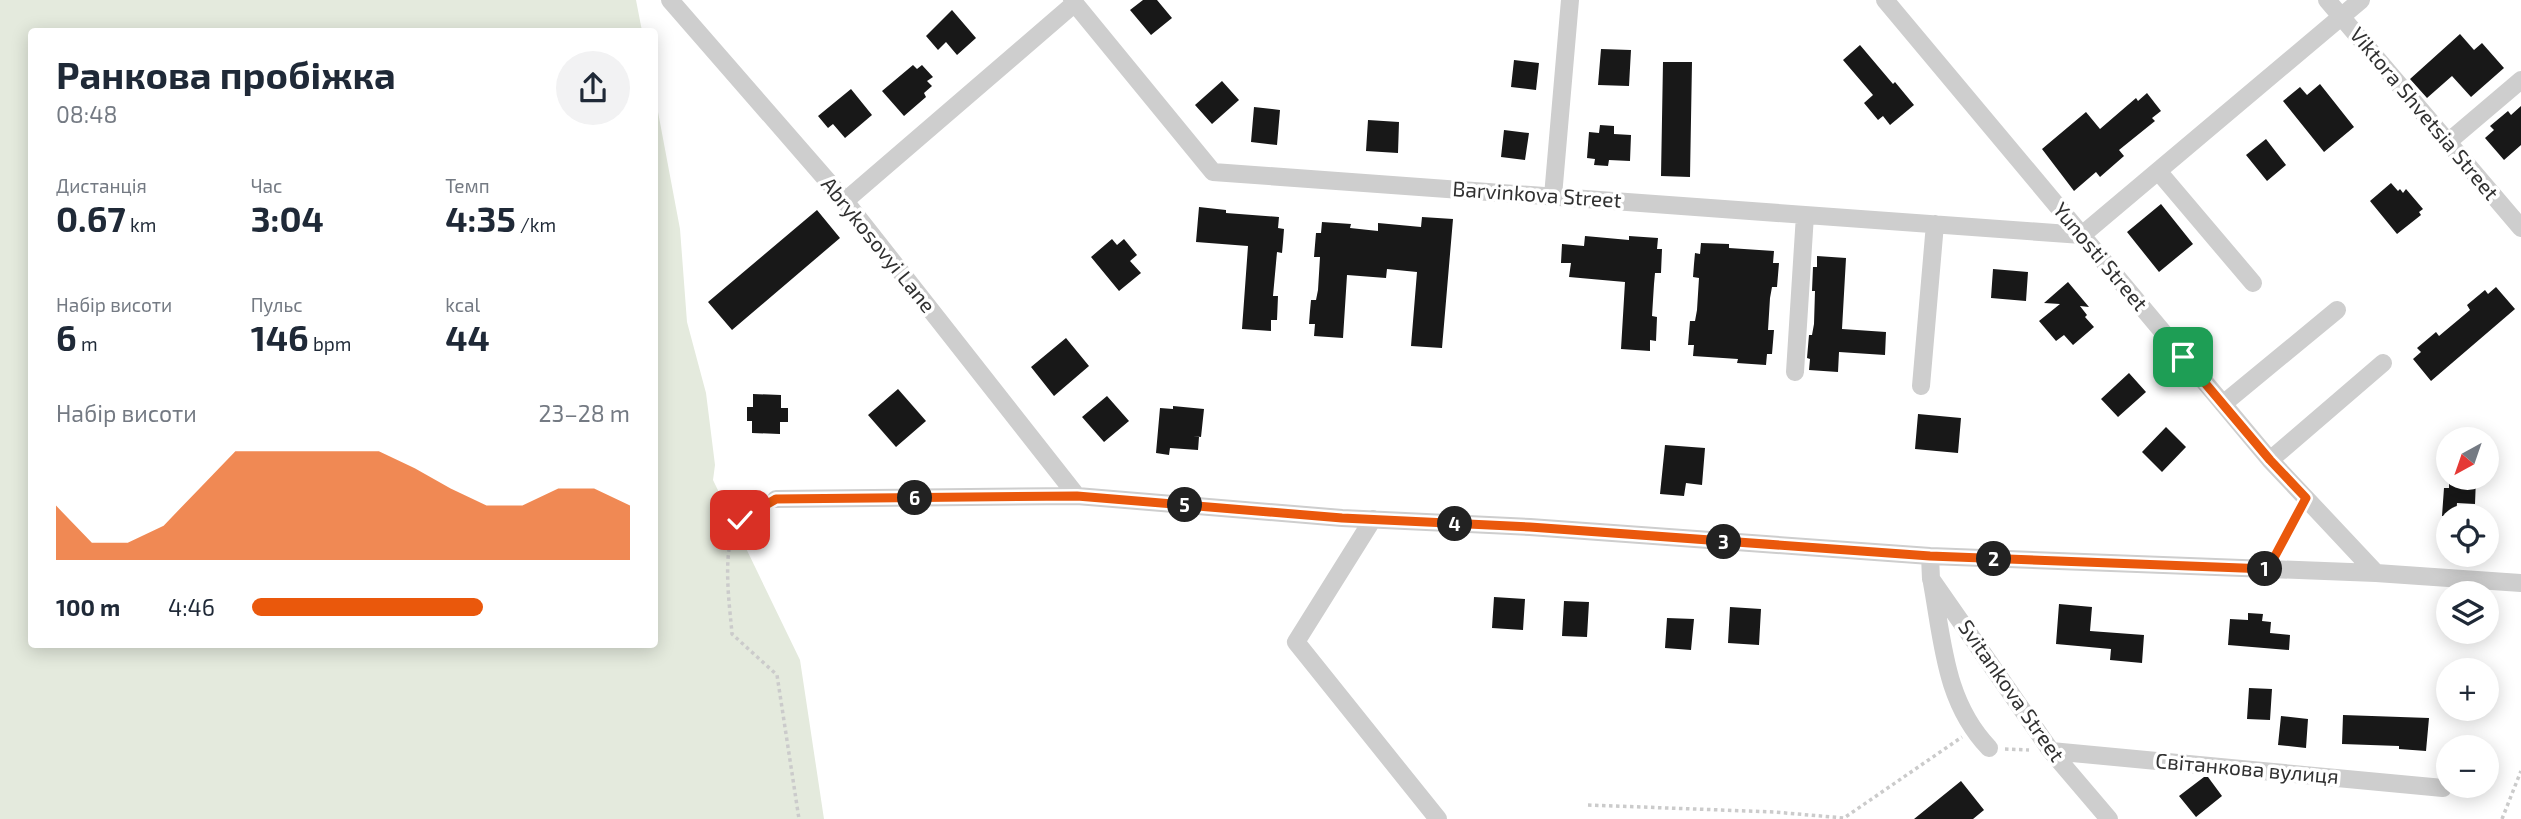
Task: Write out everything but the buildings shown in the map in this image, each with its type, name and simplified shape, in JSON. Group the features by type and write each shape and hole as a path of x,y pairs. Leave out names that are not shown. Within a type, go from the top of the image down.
{"street":[{"name":"Abrykosovyi Lane","path":"670,0 845,201 1077,496"},
{"path":"1553,196 1570,0"},
{"name":"Yunosti Street","path":"1885,0 2270,460 2376,573"},
{"name":"Viktora Shvetsia Street","path":"2327,0 2521,228"},
{"path":"2082,235 2361,0"},
{"path":"845,201 1074,2"},
{"name":"Barvinkova Street","path":"1074,2 1213,172 2082,235"},
{"path":"2448,142 2521,80"},
{"path":"2158,171 2253,283"},
{"path":"1795,372 1805,215"},
{"path":"1921,386 1936,224"},
{"path":"2223,404 2336,310"},
{"path":"2270,460 2383,363"},
{"path":"776,499 1077,496 1373,519 1530,527 1930,556 2376,573 2521,583"},
{"path":"1373,519 1296,642 1438,819"},
{"path":"1930,556 1931,579 1951,686 1972,730 1989,748"},
{"name":"Svitankova Street","path":"1931,579 2051,751 2109,819"},
{"name":"Світанкова вулиця","path":"2051,751 2436,787"}],"path":[{"path":"2268,569 2306,498"},
{"path":"776,499 740,520 729,546 727,570 732,634 777,675 799,819"},
{"path":"1588,805 1774,812 1844,818 1972,730"},
{"path":"1989,748 2051,751"},
{"path":"2502,819 2521,771"}],"shaded area":[{"path":"0,0 636,0 641,28 28,28 28,648 658,648 658,112 680,229 687,322 706,393 715,465 713,480 800,660 824,819 0,819"}],"route":[{"path":"740,520 776,499 1077,496 1342,518 1530,527 1930,556 2268,569 2306,498 2270,460 2183,357"}]}
